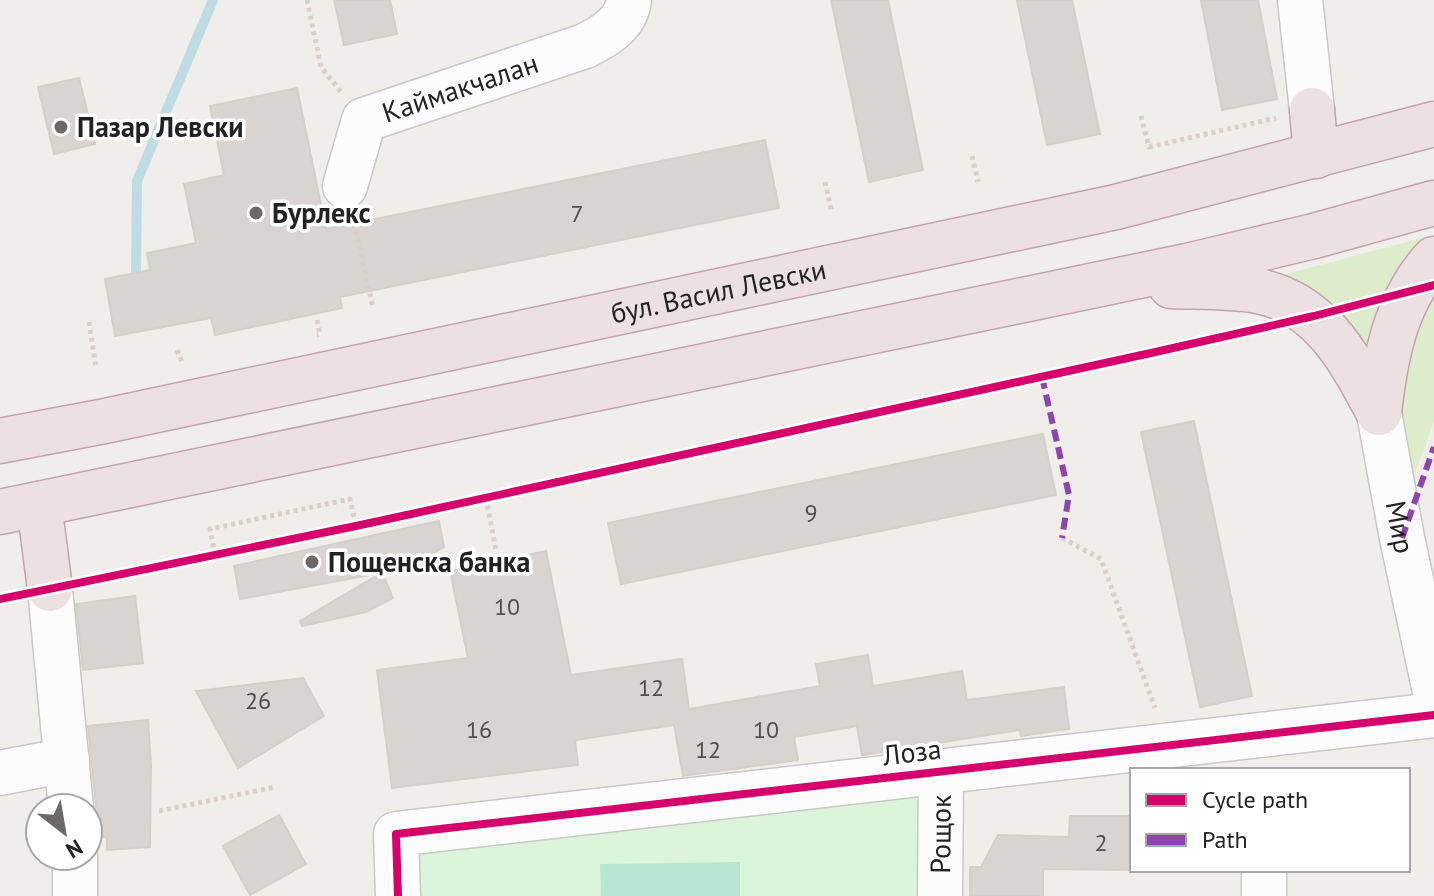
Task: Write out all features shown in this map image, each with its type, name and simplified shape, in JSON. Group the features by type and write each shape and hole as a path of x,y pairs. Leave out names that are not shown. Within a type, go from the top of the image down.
{"highway":[{"path":"1312,110 1316,156"},
{"name":"бул. Васил Левски","path":"0,441 1116,207 1434,124"},
{"path":"50,589 20,508 1254,251 1434,203"},
{"path":"1379,413 1385,360 1394,330 1412,290 1434,259"},
{"path":"1094,284 1237,288 1261,291 1297,307 1314,316 1333,335 1379,413"}],"street":[{"name":"Каймакчалан","path":"345,186 364,120 585,46 617,26 628,10 629,0"},
{"path":"1300,0 1312,110"},
{"name":"Мир","path":"1379,413 1434,687"},
{"path":"50,589 70,792"},
{"name":"Лоза","path":"398,896 396,834 941,771 1261,752 1434,715"},
{"path":"0,773 67,760"},
{"name":"Рощок","path":"940,896 941,771"},
{"path":"75,872 75,896"},
{"path":"1264,872 1264,896"}],"path":[{"path":"307,0 321,67 364,120"},
{"path":"1141,116 1149,147 1312,110"},
{"path":"972,156 978,182"},
{"path":"825,182 832,213"},
{"path":"345,186 373,308"},
{"path":"317,320 320,334"},
{"path":"89,322 96,367"},
{"path":"177,350 180,363"},
{"path":"486,498 498,561"},
{"path":"215,555 210,529 277,514 350,499 356,526"},
{"path":"1062,538 1101,559 1155,708"},
{"path":"159,811 275,787"}],"green space":[{"path":"1433,235 1401,277 1372,374 1353,332 1324,297 1283,275"},
{"path":"1434,299 1434,421 1407,495 1394,419 1405,356 1429,301"},
{"path":"941,771 940,896 398,896 396,834"},
{"path":"740,862 740,896 601,896 600,864"}],"building":[{"path":"334,0 390,0 397,34 344,45"},
{"path":"831,0 888,0 923,170 869,182"},
{"path":"1017,0 1072,0 1100,134 1047,145"},
{"path":"1201,0 1258,0 1277,99 1222,110"},
{"path":"79,78 95,144 54,154 38,87"},
{"path":"297,88 326,229 765,140 779,208 340,297 342,308 215,335 211,318 115,336 105,279 150,270 147,253 196,243 184,184 224,175 210,106"},
{"path":"1194,421 1252,696 1200,707 1141,432"},
{"path":"1043,434 1056,495 621,584 608,523"},
{"path":"439,521 444,547 411,567 382,572 393,598 366,612 302,626 300,621 381,573 240,599 234,566"},
{"path":"546,551 571,675 682,659 689,709 820,686 816,664 868,655 873,686 962,671 967,700 1064,687 1069,729 1021,736 1020,730 862,755 857,726 794,737 798,760 683,776 674,725 575,740 578,765 392,788 377,670 468,658 450,571"},
{"path":"135,596 143,663 83,670 76,604"},
{"path":"303,678 324,716 238,768 196,691"},
{"path":"148,720 150,847 107,850 104,792 95,792 88,726"},
{"path":"279,815 306,864 250,895 223,846"},
{"path":"1070,816 1130,816 1130,870 1043,869 1043,896 970,896 970,867 981,867 998,835 1069,837"}],"waterway":[{"path":"136,273 137,181 213,0"}],"marked path":[{"path":"1042,377 1069,495 1062,538"},
{"path":"1402,538 1434,447"}],"cycle path":[{"path":"0,599 356,526 1151,353 1434,285"},
{"path":"398,896 396,834 1434,715"}],"place":[{"name":"Пазар Левски","path":"61,127"},
{"name":"Бурлекс","path":"256,213"},
{"name":"Пощенска банка","path":"312,562"}]}
